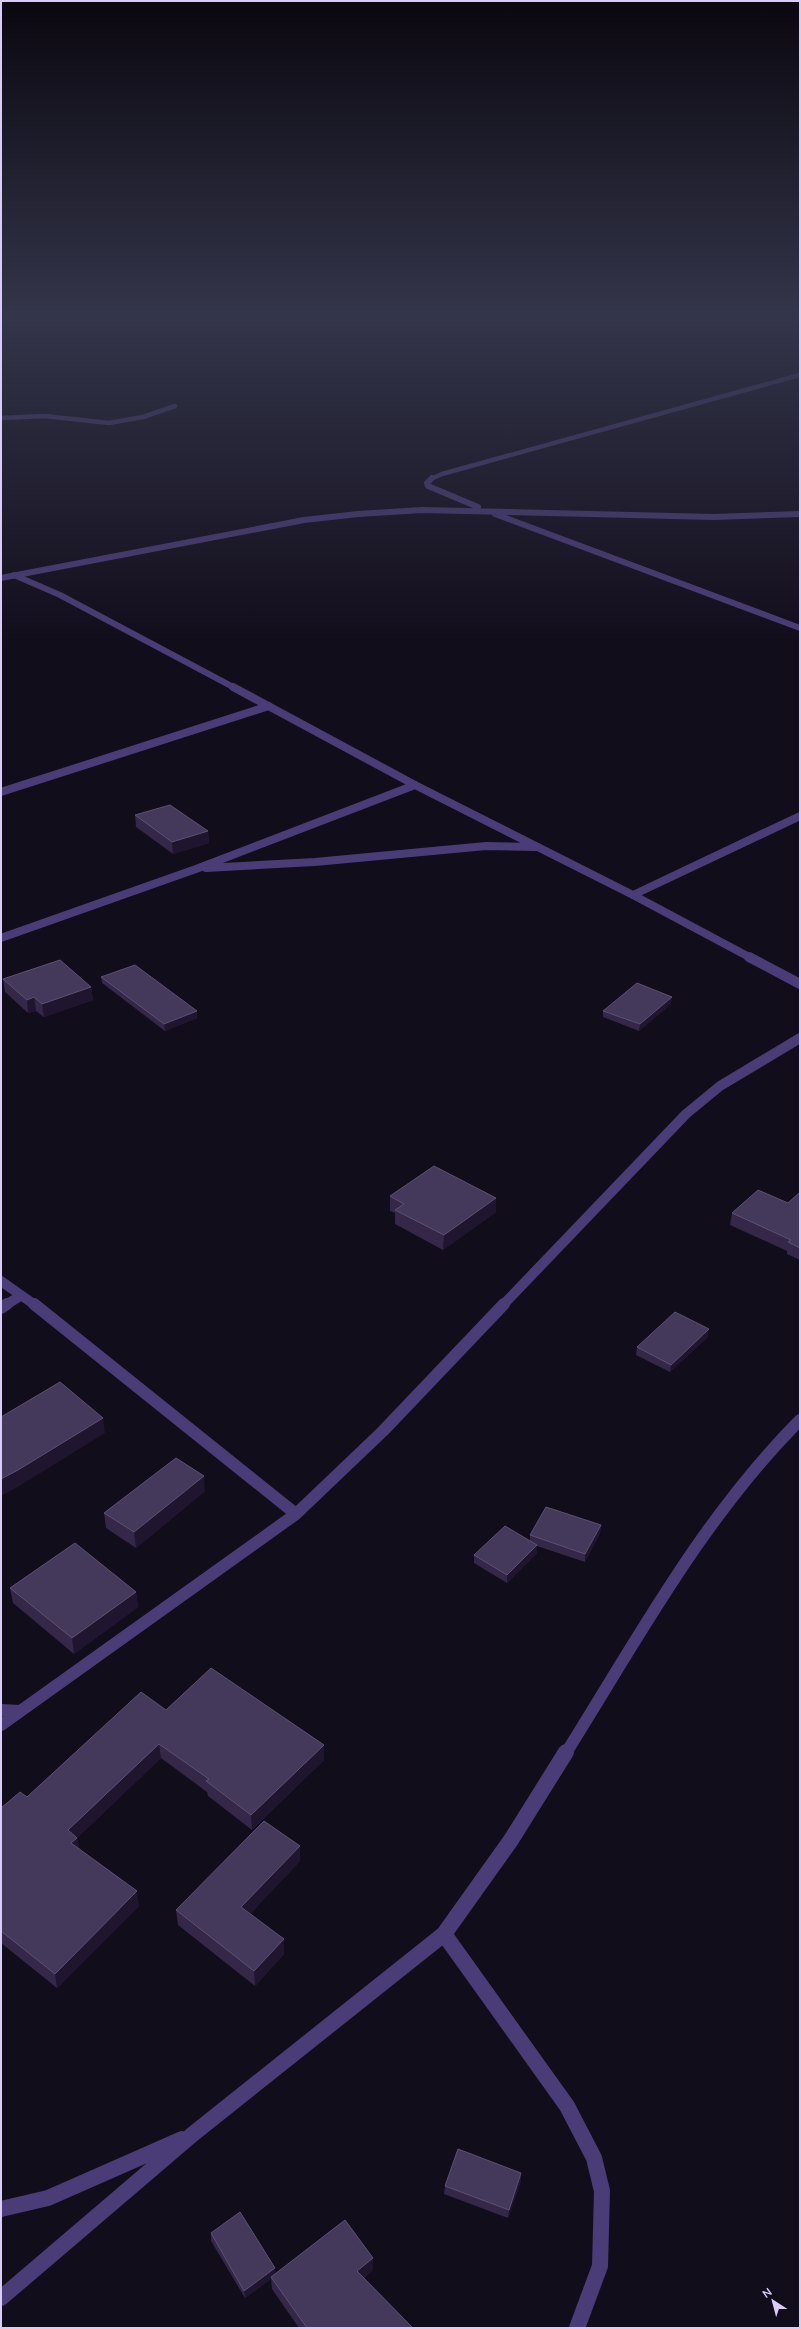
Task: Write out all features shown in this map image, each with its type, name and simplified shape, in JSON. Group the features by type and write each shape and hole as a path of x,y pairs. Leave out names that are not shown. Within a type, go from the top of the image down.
{"street":[{"path":"617,426 442,474 432,478 427,483 428,486 435,491 800,628"},
{"path":"1,578 328,517 422,510 484,510 569,515 714,517 800,514"},
{"path":"14,575 60,595 415,785 633,895 800,984"},
{"path":"1,792 269,706"},
{"path":"1,938 196,869 415,785"},
{"path":"633,895 800,816"},
{"path":"196,869 315,862 486,846 537,847"},
{"path":"1,1725 296,1514 383,1431 686,1114 720,1086 800,1038"},
{"path":"2,1280 20,1296 36,1305 296,1514"},
{"path":"1,1308 20,1296"},
{"path":"1,2298 193,2134 444,1934 511,1840 699,1540 800,1420"},
{"path":"1,1710 20,1711"},
{"path":"444,1934 567,2106 594,2158 602,2191 600,2266 577,2328"},
{"path":"1,2209 48,2198 193,2134"}],"building":[{"path":"170,805 208,831 172,842 135,815"},
{"path":"60,960 91,987 42,1004 34,997 27,1000 3,979"},
{"path":"135,965 197,1011 164,1024 101,977"},
{"path":"637,983 672,997 640,1024 603,1011"},
{"path":"434,1166 496,1198 444,1235 395,1210 404,1204 390,1196"},
{"path":"758,1190 788,1203 800,1192 800,1248 788,1242 791,1240 732,1213"},
{"path":"675,1312 709,1329 671,1365 637,1347"},
{"path":"60,1382 103,1418 1,1479 1,1417"},
{"path":"176,1458 204,1476 134,1532 104,1513"},
{"path":"546,1507 601,1525 585,1554 530,1535"},
{"path":"505,1526 537,1545 507,1575 474,1555"},
{"path":"75,1543 136,1592 72,1638 10,1588"},
{"path":"211,1668 324,1745 251,1815 206,1781 209,1779 159,1744 68,1830 77,1838 71,1843 137,1891 55,1974 1,1931 1,1808 20,1792 27,1797 141,1692 166,1710"},
{"path":"264,1821 300,1846 241,1907 284,1939 254,1971 176,1910"},
{"path":"458,2149 521,2173 509,2210 445,2186"},
{"path":"240,2212 275,2268 244,2291 211,2233"},
{"path":"345,2220 373,2258 357,2271 412,2327 411,2328 307,2328 271,2277"}]}
